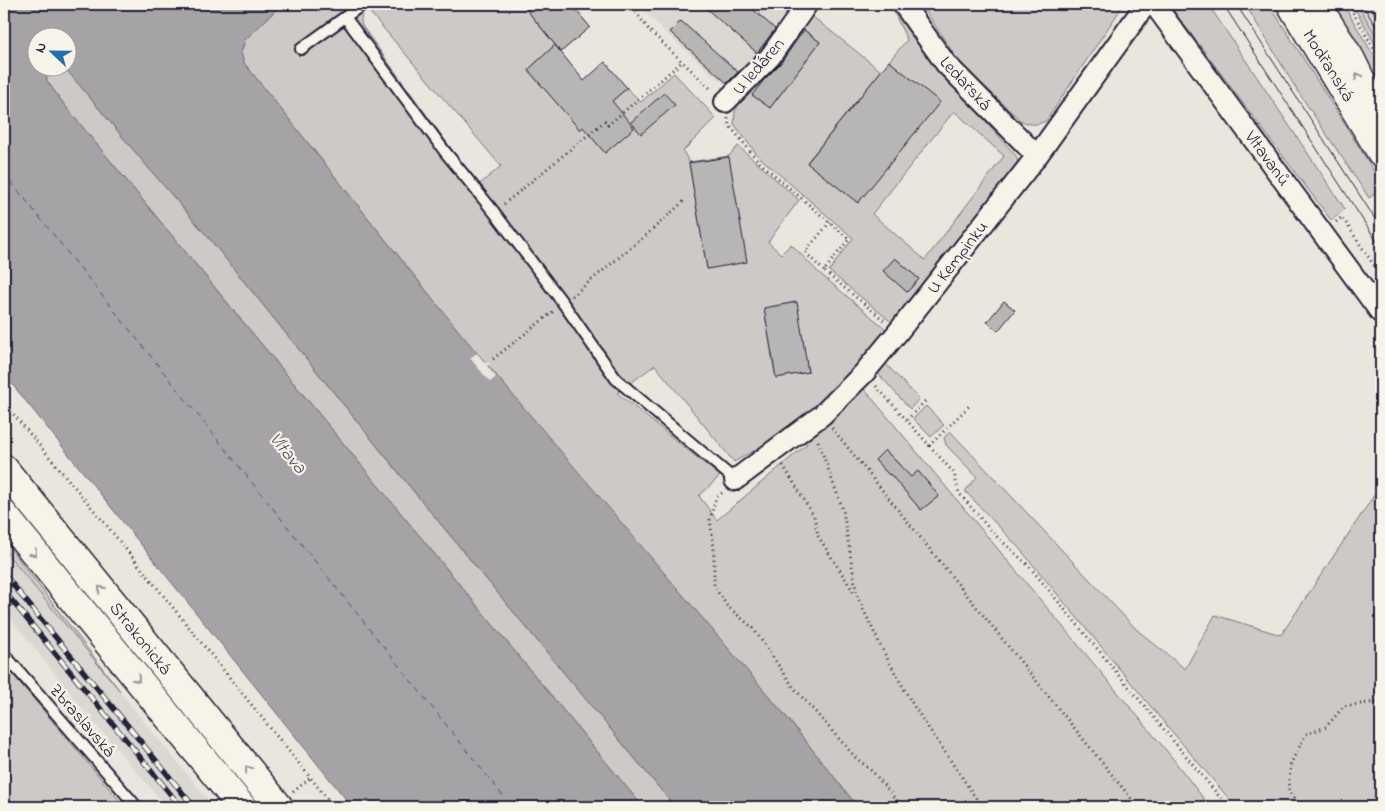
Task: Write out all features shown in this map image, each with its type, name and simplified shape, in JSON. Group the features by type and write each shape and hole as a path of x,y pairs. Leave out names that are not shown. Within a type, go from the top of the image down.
{"main road":[{"name":"Modřanská","path":"1291,4 1336,77 1381,158"},
{"name":"Modřanská","path":"1316,4 1350,58 1381,119"},
{"name":"Strakonická","path":"4,470 278,807"},
{"name":"Strakonická","path":"4,515 242,807"}],"street":[{"name":"U ledáren","path":"725,102 770,57 807,4"},
{"name":"Ledařská","path":"903,4 946,64 1037,156"},
{"name":"U Kempinku","path":"736,480 817,420 864,372 898,332 1037,156 1146,4"},
{"name":"Vltavanů","path":"1154,4 1381,312"}],"lane":[{"path":"301,49 363,4"},
{"path":"345,17 446,153 494,212 563,303 616,379 736,480"},
{"name":"Zbraslavská","path":"4,654 137,807"}],"path":[{"path":"630,4 648,30 725,102 729,124 759,162 849,239 824,271"},
{"path":"1348,4 1381,61"},
{"path":"494,212 605,121 608,125 682,62"},
{"path":"493,359 644,237 684,201"},
{"path":"1329,226 1342,217 1381,276"},
{"path":"830,222 805,252 824,271 898,332"},
{"path":"864,372 954,473 959,493 993,533 1028,565 1228,807"},
{"path":"907,420 926,400"},
{"path":"4,403 108,527 334,807"},
{"path":"929,446 970,404"},
{"path":"817,420 843,510 857,596"},
{"path":"817,420 1138,807"},
{"path":"775,451 814,516 818,536 857,596 882,649 913,705 982,807"},
{"path":"736,480 716,497 710,520 714,548 714,586 727,606 752,628 794,688 902,807"},
{"path":"1381,671 1377,679 1377,702 1381,708"},
{"path":"1299,807 1288,789 1291,763 1306,734 1326,728 1344,706 1377,702"},
{"path":"1372,807 1381,790"}],"shaded area":[{"path":"282,4 522,4 555,45 528,70 580,129 627,88 641,102 674,73 716,118 683,151 689,162 729,156 738,146 799,200 768,242 781,254 791,244 817,271 887,330 850,372 1170,755 1210,807 858,807 784,714 485,364 244,63 241,53 245,40","holes":["367,9 501,166 480,184 452,150 362,26 363,13","728,157 744,250 707,268 689,163","796,302 808,372 776,378 764,308","655,365 734,462 793,428 807,444 717,520 699,496 720,476 617,393","885,450 900,465 889,475 875,460","918,471 938,496 921,510 901,486"]},
{"path":"638,4 800,4 739,81 726,86 668,35"},
{"path":"890,4 896,4 911,34 1016,156 1018,162 1017,168 895,325 829,271 853,238 758,156 734,124 735,111 744,95 808,13 881,71 807,162 858,203 939,102 889,61 907,40","holes":["803,29 820,42 770,108 753,95","954,111 1004,156 925,260 872,214","895,258 919,279 907,292 884,271"]},
{"path":"921,4 1124,4 1046,121 1033,124 1020,120 959,62"},
{"path":"1173,4 1208,4 1345,209 1331,220 1173,10"},
{"path":"1245,4 1269,4 1381,182 1381,189 1369,198 1297,90"},
{"path":"1331,4 1343,4 1381,68 1381,92"},
{"path":"1352,4 1357,4 1381,43 1381,54"},
{"path":"1357,4 1381,4 1381,43 1360,9"},
{"path":"1369,4 1381,4 1381,25"},
{"path":"47,78 73,78 208,237 415,493 675,807 643,807 66,107"},
{"path":"883,361 919,399 910,409 875,370"},
{"path":"926,406 944,425 931,437 913,419"},
{"path":"950,431 1136,629 1185,669 1215,615 1281,635 1381,485 1381,807 1236,807 1019,548 965,491 977,477 946,445 944,438"},
{"path":"4,540 120,691 4,550"},
{"path":"4,550 214,807 167,807 89,717 4,610"},
{"path":"4,664 125,807 4,807"}],"water":[{"name":"Vltava","path":"4,4 282,4 245,40 241,53 244,63 457,329 784,714 858,807 675,807 415,493 208,237 73,78 78,78 78,28 28,28 28,78 47,78 66,107 643,807 352,807 4,374"}],"pier":[{"path":"477,353 485,363 488,362 490,364 487,366 496,377 490,382 470,358"}],"building":[{"path":"522,4 571,4 590,27 561,52"},
{"path":"701,4 747,4 775,29 757,53"},
{"path":"681,21 738,72 727,83 670,32"},
{"path":"804,30 820,42 770,108 752,95 780,64"},
{"path":"555,45 584,81 605,62 627,88 612,101 634,128 605,153 583,127 580,130 528,70"},
{"path":"889,61 940,102 858,203 807,163"},
{"path":"664,93 675,105 641,134 631,122"},
{"path":"729,157 747,262 707,269 689,163"},
{"path":"895,258 919,279 907,292 883,271"},
{"path":"1004,301 1015,310 998,331 987,322"},
{"path":"797,302 808,372 776,378 764,308"},
{"path":"885,450 911,477 918,471 939,496 921,510 890,474 875,460"}],"ferry route":[{"path":"4,173 512,807"}],"tram line":[{"path":"1223,4 1381,248"},
{"path":"1236,4 1381,228"},
{"path":"1362,4 1381,35"}],"railway":[{"path":"4,574 194,807"},
{"path":"4,591 181,807"}]}
